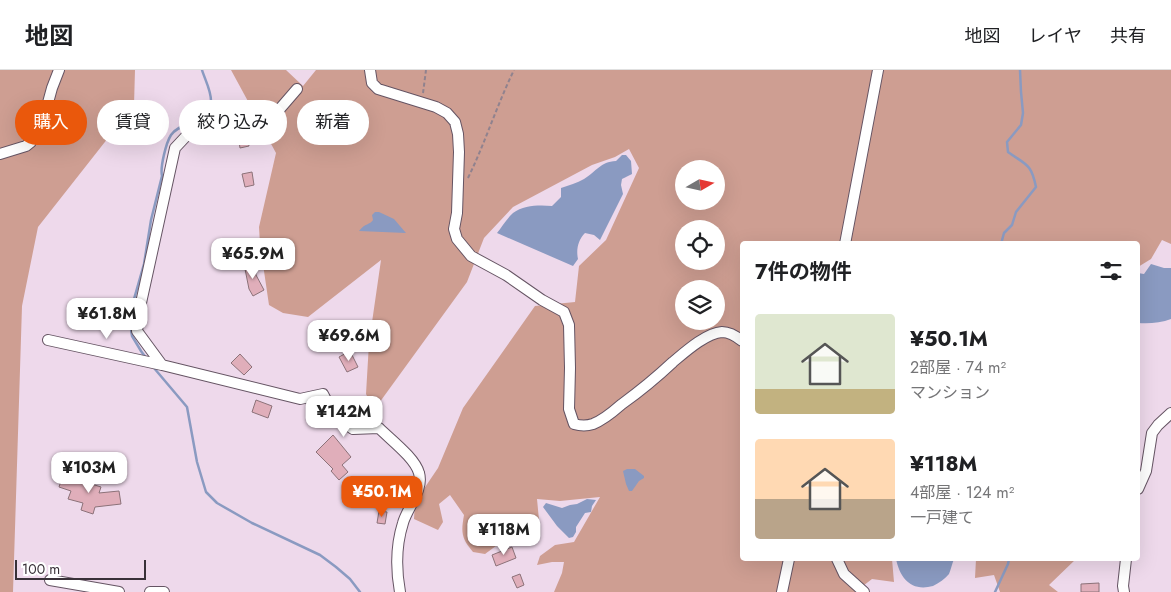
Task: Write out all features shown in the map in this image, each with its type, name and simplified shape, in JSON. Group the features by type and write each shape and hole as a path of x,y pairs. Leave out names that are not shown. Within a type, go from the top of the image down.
{"street":[{"path":"0,154 26,146 31,142 46,110 59,70"},
{"path":"370,70 372,83 378,90 436,106 447,113 454,122 458,134 459,152 457,213 454,230 457,239 471,256 506,275 542,300 564,312 569,326 569,409 574,424 581,426 593,424 609,415 691,346 703,339 724,332 733,334 740,339"},
{"path":"846,241 878,70"},
{"path":"162,365 137,331 139,312 175,148 190,132 217,113 240,111 265,126 297,89"},
{"path":"48,340 162,365 300,399 323,394 335,417 353,429 379,428 414,462 420,475 420,484 414,502 403,522 397,566 400,592"},
{"path":"1140,484 1146,471 1152,433 1171,413"},
{"path":"782,592 789,561"},
{"path":"838,561 844,574 864,592"},
{"path":"1124,592 1126,561"},
{"path":"50,580 119,592"},
{"path":"150,592 164,592"}],"path":[{"path":"424,103 423,85 426,70"},
{"path":"465,184 514,70"}],"shaded area":[{"path":"0,70 135,70 134,100 97,100 97,145 103,145 38,227 22,306 13,592 0,592"},
{"path":"231,70 286,70 303,86 316,70 1171,70 1171,244 1162,240 1151,259 1140,266 1140,241 740,241 740,561 892,561 894,582 872,579 855,592 554,592 562,573 564,562 537,565 540,556 555,545 574,542 600,497 560,501 537,499 539,520 533,535 511,532 504,540 485,554 473,552 466,543 462,530 464,515 450,495 439,504 443,522 438,530 414,519 415,502 438,468 463,408 535,306 575,302 579,266 606,240 639,168 629,149 615,157 592,165 513,207 484,238 467,282 374,410 366,394 369,343 381,260 308,317 283,313 269,305 259,227 276,153 272,145 287,145 287,100 247,100"},
{"path":"976,561 1074,561 1049,585 1058,592 1000,592 994,575 975,578"}],"water":[{"path":"622,155 626,155 631,161 632,174 622,179 623,194 600,240 594,235 585,233 579,242 577,249 578,259 573,266 497,233 517,210 527,207 552,206 561,197 561,188 584,179 602,165 616,161"},
{"path":"375,212 394,219 406,233 359,231 372,222 372,215"},
{"path":"1151,264 1171,268 1171,319 1154,323 1140,323 1140,273 1144,274"},
{"path":"635,469 644,476 632,491 629,491 623,471"},
{"path":"587,499 596,500 591,512 585,513 576,527 573,537 569,538 543,507 546,503 562,508"},
{"path":"897,561 953,561 946,578 933,586 925,587 918,587 908,582"}],"building":[{"path":"240,145 249,145 249,146 240,148"},
{"path":"252,172 254,185 245,187 242,174"},
{"path":"254,263 256,275 264,290 253,296 249,289 244,264"},
{"path":"350,351 358,367 347,372 339,357"},
{"path":"240,354 252,367 244,375 231,363"},
{"path":"256,400 272,406 268,418 252,412"},
{"path":"333,435 351,457 342,465 348,472 339,480 331,471 333,469 316,452"},
{"path":"63,475 101,487 99,493 119,491 121,504 95,507 93,514 81,510 83,503 68,499 71,491 59,487"},
{"path":"379,511 387,512 385,524 377,523"},
{"path":"512,547 516,558 496,566 492,555"},
{"path":"520,574 524,585 517,588 512,577"},
{"path":"1099,583 1099,592 1081,592 1081,584"}],"waterway":[{"path":"146,358 132,336 130,322 134,299 144,264 151,220 162,176 165,149 175,130 200,118 209,110 211,103 210,95 202,70"},
{"path":"1002,241 1004,233 1012,225 1016,212 1036,187 1032,173 1027,165 1008,152 1007,142 1021,125 1023,113 1020,70"},
{"path":"154,368 187,407 197,462 206,492 217,503 252,523 320,555 350,579 360,592"},
{"path":"995,592 1009,561"}]}
